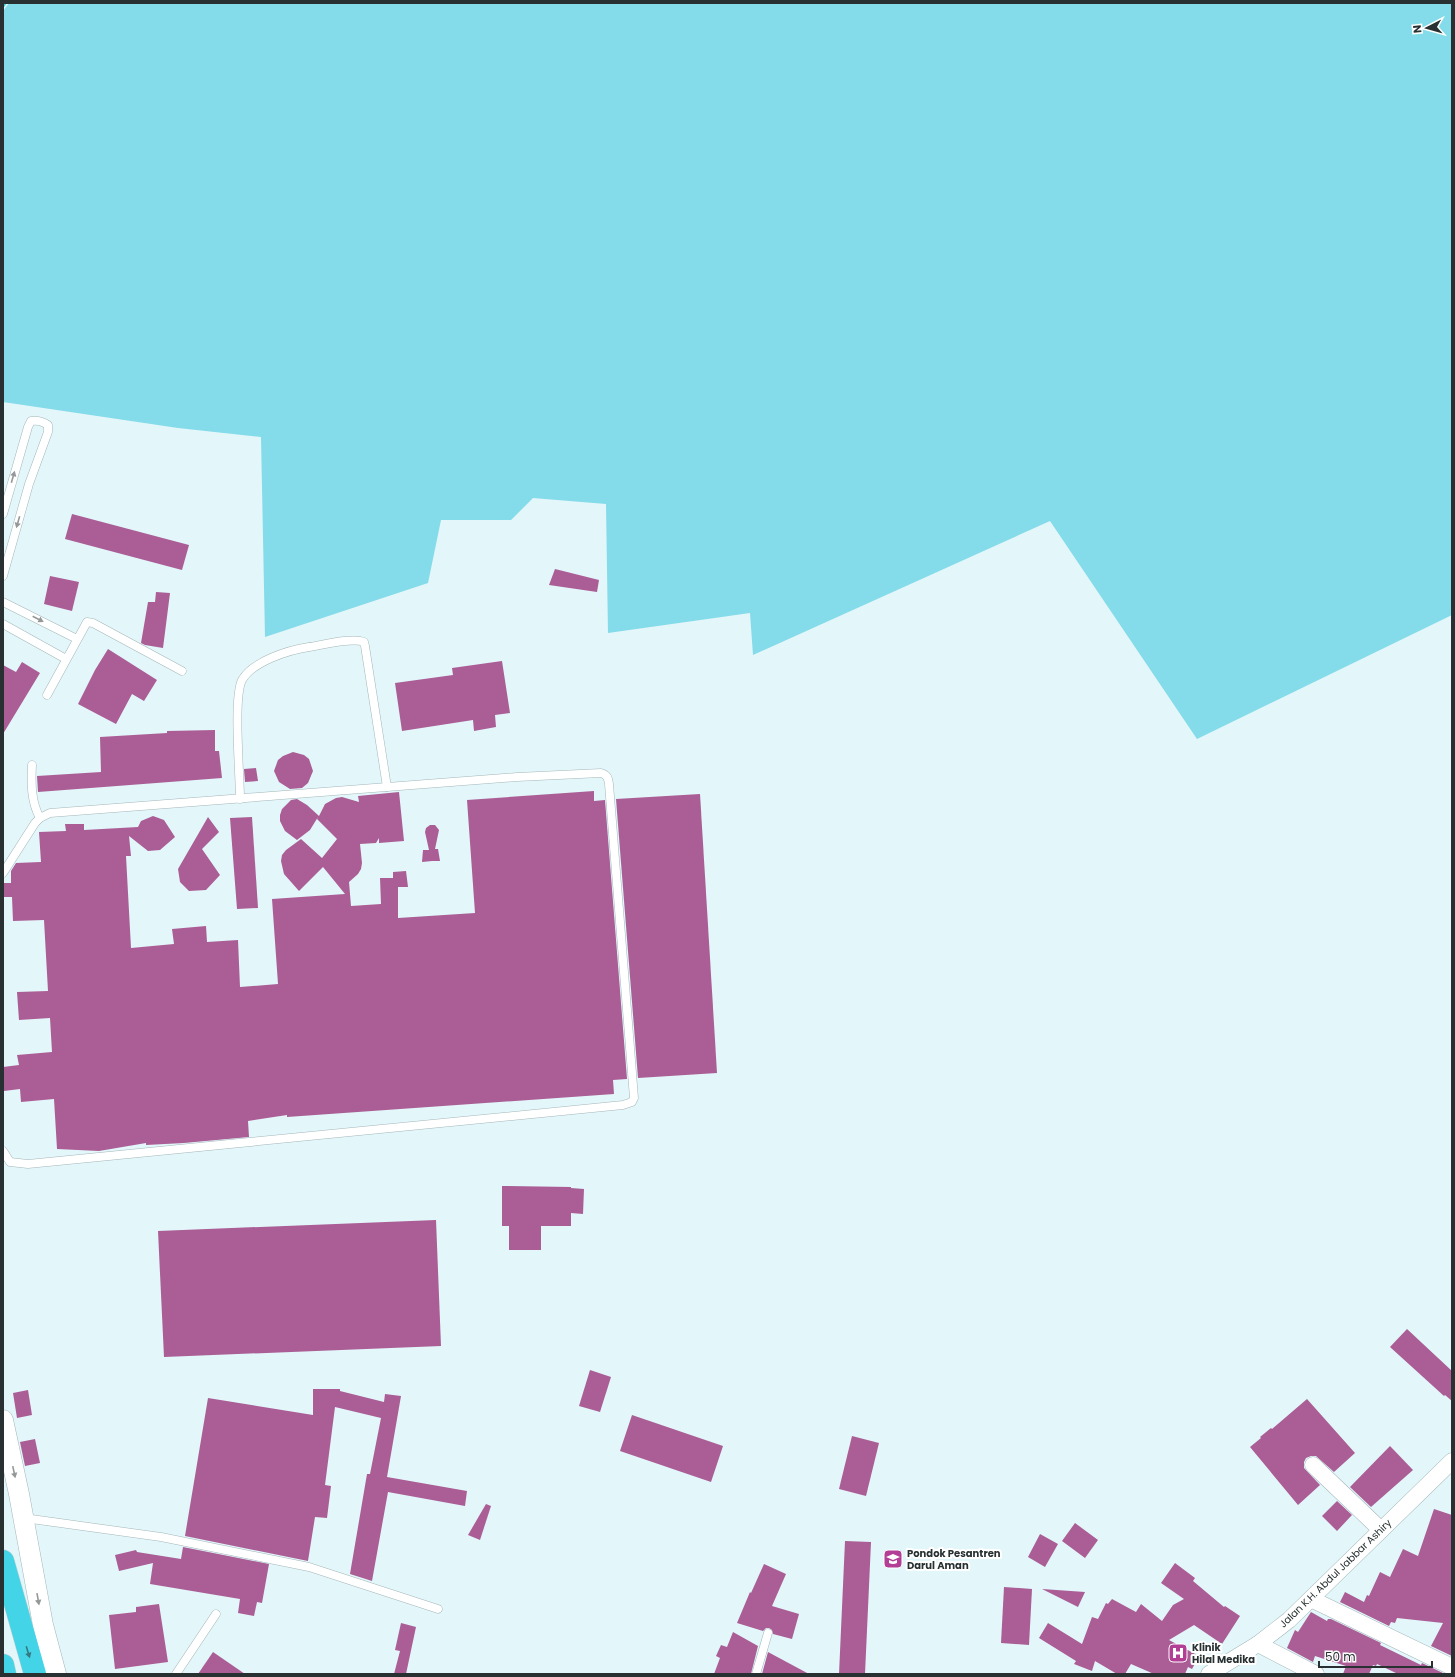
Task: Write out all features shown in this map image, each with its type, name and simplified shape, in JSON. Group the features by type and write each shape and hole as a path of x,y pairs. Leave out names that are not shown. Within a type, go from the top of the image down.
{"highway":[{"path":"3,1561 35,1674"},
{"path":"3,1665 6,1674"}],"street":[{"path":"3,1420 43,1625 56,1674"},
{"path":"1313,1464 1381,1530"},
{"name":"Jalan K.H. Abdul Jabbar Ashiry","path":"1209,1674 1258,1644 1289,1620 1381,1530 1449,1469"},
{"path":"1311,1599 1452,1667"},
{"path":"1258,1644 1316,1674"}],"lane":[{"path":"3,514 28,427 31,421 37,420 43,422 48,425 48,432 29,484 3,576"},
{"path":"3,602 77,639"},
{"path":"47,695 86,624 92,623 182,671"},
{"path":"3,624 66,659"},
{"path":"240,799 238,691 243,680 257,665 272,658 304,648 359,640 364,642 365,646 387,787"},
{"path":"32,765 31,779 33,798 36,811 40,818"},
{"path":"3,873 35,823 40,818 50,813 517,777 600,773 606,774 608,777 634,1098 632,1102 623,1105 28,1164 10,1162 3,1151"},
{"path":"23,1518 161,1537 309,1566 438,1609"},
{"path":"176,1674 216,1614"},
{"path":"756,1674 768,1633"}],"shaded area":[{"path":"9,3 1452,3 1452,615 1197,739 1050,521 753,655 750,613 608,633 606,504 533,498 511,520 441,520 428,583 265,637 261,437 178,428 3,402 3,11"}],"building":[{"path":"72,514 189,545 182,570 65,539"},
{"path":"555,569 599,580 597,592 549,585"},
{"path":"50,576 79,582 72,611 44,604"},
{"path":"156,592 170,593 163,648 141,643 148,602 155,602"},
{"path":"108,649 157,680 144,701 132,694 116,724 78,704 95,670"},
{"path":"502,661 510,713 495,715 496,727 474,731 473,720 402,731 395,683 453,675 452,668"},
{"path":"22,662 40,673 3,734 3,665 16,672"},
{"path":"215,730 215,751 219,751 222,778 38,792 37,776 101,772 100,737 167,733 167,731"},
{"path":"293,752 304,755 309,759 313,771 308,783 302,788 290,789 279,782 274,771 278,760"},
{"path":"256,768 258,781 245,782 244,769"},
{"path":"594,791 594,801 605,800 627,1079 613,1080 614,1094 287,1117 287,1115 248,1121 249,1137 184,1143 146,1145 146,1143 99,1151 57,1149 54,1099 21,1102 20,1089 4,1091 3,1067 19,1065 17,1055 52,1052 50,1018 19,1020 17,992 48,991 44,920 13,921 12,897 3,897 3,883 11,883 11,871 16,863 41,862 39,832 66,831 65,824 84,824 84,830 138,827 141,821 153,816 164,820 175,837 160,850 148,851 129,836 131,856 126,856 131,948 174,944 172,929 206,926 207,942 238,940 240,987 278,984 272,899 345,894 323,867 299,891 284,874 281,861 282,855 286,850 301,839 322,858 337,839 317,819 318,817 310,830 297,840 285,831 280,821 280,815 282,809 291,800 297,799 307,805 319,816 325,804 336,798 342,797 359,802 358,796 399,792 404,841 379,843 379,838 376,843 360,844 362,863 361,869 349,882 351,906 381,904 380,878 393,878 393,872 406,871 408,887 398,887 398,918 475,913 467,800"},
{"path":"700,794 717,1073 638,1078 616,799"},
{"path":"208,817 219,832 202,849 220,875 206,890 189,891 180,882 178,869"},
{"path":"252,817 258,908 237,909 230,818"},
{"path":"430,825 435,825 439,830 435,849 438,849 440,861 422,862 423,850 429,850 425,832 426,828"},
{"path":"502,1186 571,1187 584,1189 583,1214 571,1213 571,1226 541,1226 541,1250 509,1250 509,1226 502,1226"},
{"path":"436,1220 441,1346 164,1357 158,1231"},
{"path":"1407,1329 1452,1371 1452,1401 1445,1395 1444,1396 1390,1347"},
{"path":"590,1370 611,1377 600,1412 579,1406"},
{"path":"313,1389 340,1389 340,1391 384,1402 385,1394 401,1396 387,1477 467,1491 465,1506 388,1492 372,1581 350,1574 367,1474 370,1474 381,1418 335,1407 325,1485 331,1486 327,1518 315,1517 308,1561 185,1536 208,1398 313,1415"},
{"path":"28,1390 32,1415 17,1418 13,1393"},
{"path":"1307,1399 1355,1453 1334,1472 1316,1456 1306,1458 1304,1468 1320,1485 1298,1505 1250,1447 1261,1438 1260,1437 1271,1428 1272,1429"},
{"path":"632,1415 723,1446 711,1482 620,1451"},
{"path":"852,1436 879,1443 866,1496 839,1489"},
{"path":"35,1439 40,1463 25,1466 20,1442"},
{"path":"1390,1446 1413,1470 1371,1507 1350,1487"},
{"path":"1337,1501 1352,1515 1337,1531 1322,1516"},
{"path":"486,1504 491,1506 480,1540 468,1535"},
{"path":"1434,1509 1452,1515 1452,1656 1431,1646 1443,1623 1397,1618 1395,1623 1391,1622 1389,1626 1340,1602 1345,1592 1364,1602 1367,1595 1369,1596 1380,1572 1390,1577 1403,1549 1418,1556"},
{"path":"1075,1523 1098,1540 1085,1558 1062,1541"},
{"path":"1040,1534 1058,1544 1045,1567 1028,1557"},
{"path":"845,1541 871,1542 865,1674 839,1674"},
{"path":"183,1547 269,1564 262,1603 257,1602 254,1616 238,1613 240,1599 150,1584 153,1563 119,1571 115,1555 136,1550 137,1552 181,1559"},
{"path":"1175,1563 1195,1578 1193,1581 1224,1607 1225,1606 1240,1616 1222,1644 1194,1625 1169,1640 1199,1656 1192,1669 1188,1667 1185,1674 1154,1674 1131,1664 1125,1674 1117,1674 1095,1661 1092,1671 1074,1664 1076,1661 1039,1638 1048,1623 1082,1644 1092,1617 1098,1619 1106,1603 1108,1604 1112,1599 1136,1612 1141,1604 1162,1621 1173,1605 1184,1599 1161,1583"},
{"path":"764,1564 786,1574 772,1606 799,1614 792,1639 773,1634 772,1630 769,1628 766,1628 763,1631 737,1623"},
{"path":"1004,1587 1032,1589 1029,1645 1001,1643"},
{"path":"1042,1589 1085,1592 1078,1607"},
{"path":"159,1604 168,1662 115,1669 109,1615 136,1612 136,1607"},
{"path":"1311,1612 1327,1621 1328,1619 1331,1619 1381,1643 1380,1645 1421,1665 1422,1663 1445,1674 1398,1674 1377,1664 1376,1666 1373,1665 1369,1674 1343,1674 1346,1666 1315,1656 1313,1662 1287,1648 1295,1630 1298,1632"},
{"path":"401,1623 416,1627 406,1674 394,1674 400,1651 395,1650"},
{"path":"733,1632 758,1646 751,1674 714,1674 720,1658 716,1656 721,1645 727,1647"},
{"path":"213,1652 245,1674 198,1674"},
{"path":"768,1652 809,1674 762,1674"}],"place":[{"name":"Pondok Pesantren Darul Aman","path":"893,1559"},
{"name":"Klinik Hilal Medika","path":"1178,1653"}]}
